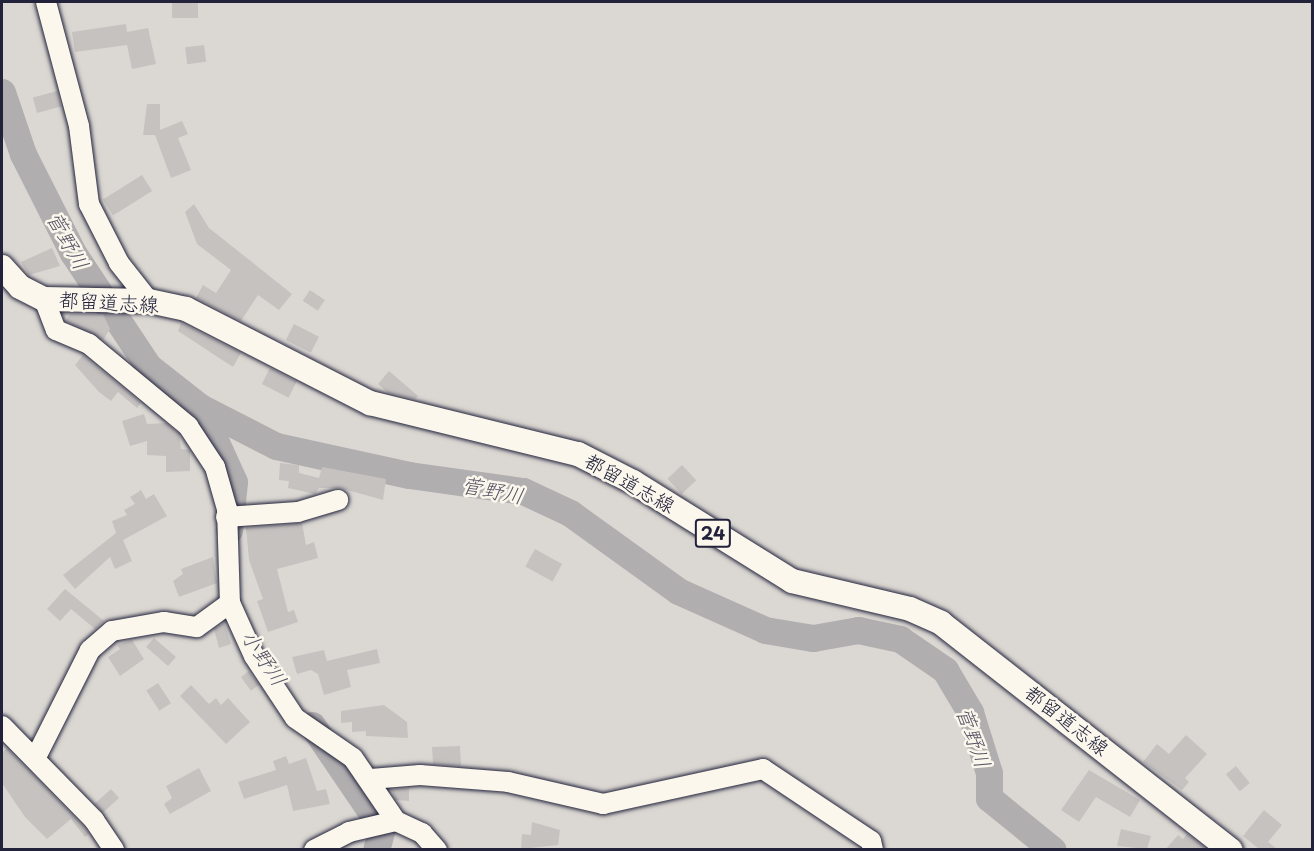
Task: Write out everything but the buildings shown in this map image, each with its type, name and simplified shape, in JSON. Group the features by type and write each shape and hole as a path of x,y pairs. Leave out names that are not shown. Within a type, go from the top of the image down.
{"main road":[{"name":"都留道志線","path":"2,267 20,287 44,299 149,301 186,309 392,411 578,454 633,482 792,581 910,609 941,623 1231,849"}],"street":[{"path":"46,2 79,126 89,204 119,263 149,301"},
{"path":"44,299 56,330 88,344 189,426 215,467 226,517 230,603 254,656 295,718 353,758 371,779 396,821 422,833 437,849"},
{"path":"226,517 298,512 338,500"},
{"path":"35,759 90,650 111,631 164,622 197,627 230,603"},
{"path":"2,726 94,820 114,849"},
{"path":"371,779 420,775 508,782 603,804 763,769 871,841 873,849"},
{"path":"314,849 350,832 396,821"}],"shaded area":[{"path":"2,2 1312,2 1312,849 2,849"}],"waterway":[{"name":"菅野川","path":"2,92 23,154 73,253 148,366 200,407 276,446 409,475 523,491 570,513 678,591 765,630 813,638 858,630 900,639 945,670 970,712 989,773 989,798 1053,850"},
{"name":"小野川","path":"200,407 234,482 229,530"},
{"name":"小野川","path":"312,725 382,828 376,850"}]}
